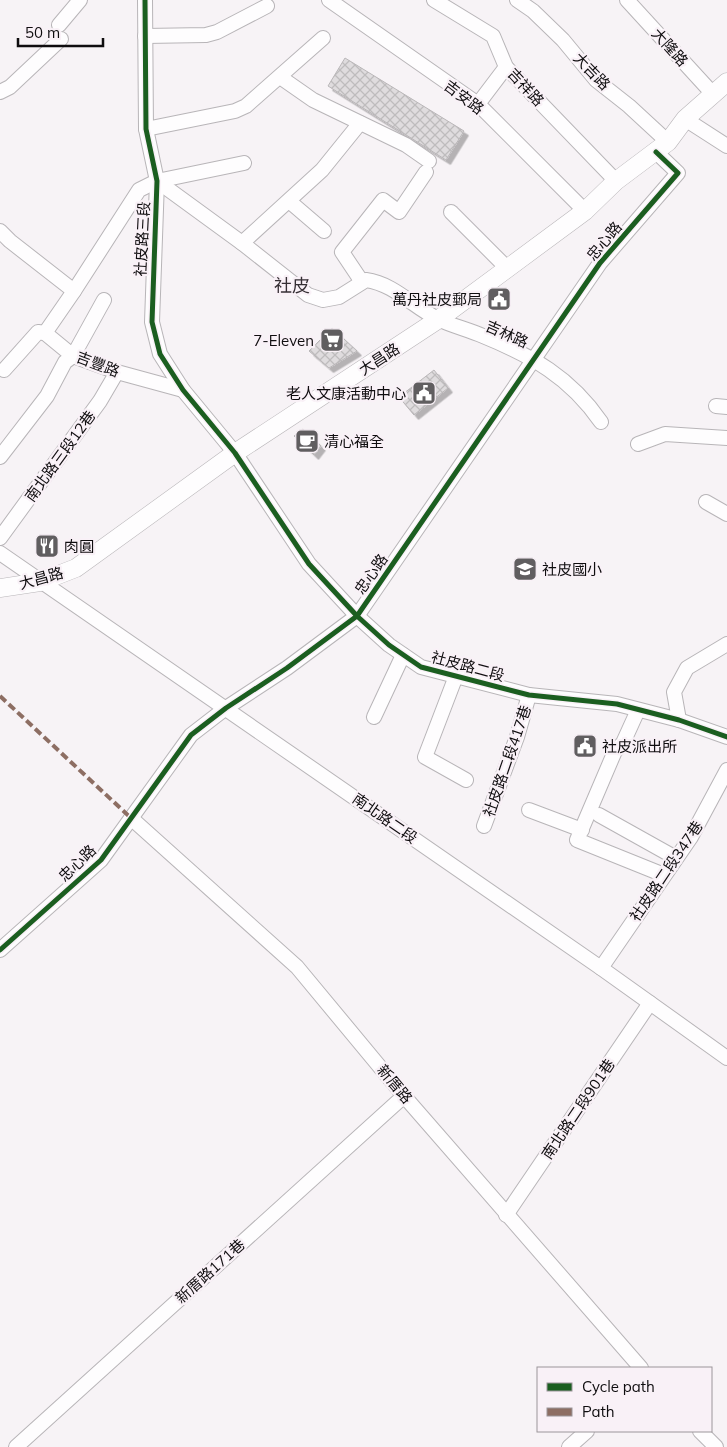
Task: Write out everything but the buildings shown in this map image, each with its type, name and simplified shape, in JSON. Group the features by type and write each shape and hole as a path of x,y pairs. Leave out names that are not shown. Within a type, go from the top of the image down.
{"main road":[{"name":"大昌路","path":"0,588 40,582 76,568 235,453 439,319 585,211 616,181 662,147 685,119 727,82"}],"street":[{"path":"59,25 80,0"},
{"name":"社皮路三段","path":"145,0 146,129 157,181 152,322 160,354 183,390 235,453"},
{"name":"吉安路","path":"329,0 478,104 585,211"},
{"name":"吉祥路","path":"434,0 493,36 506,67 616,181"},
{"name":"大吉路","path":"517,0 534,11 563,40 596,80 629,106 662,147"},
{"name":"大隆路","path":"627,0 713,94"},
{"path":"145,36 206,36 267,6"},
{"path":"146,129 235,111 246,106 323,38"},
{"path":"0,92 10,87 61,40"},
{"path":"478,104 506,67"},
{"path":"157,181 242,243 308,295 322,300 339,297 362,282 342,252 383,200 399,212 427,166 406,144 313,100 280,77"},
{"path":"685,119 727,146"},
{"path":"242,243 322,170 360,122"},
{"name":"忠心路","path":"0,950 101,860 190,735 226,708 287,668 357,616 600,263 678,173 662,147"},
{"path":"4,370 38,332 46,333 139,190 157,181 244,162"},
{"path":"289,201 324,231"},
{"path":"451,212 507,268"},
{"path":"0,230 10,241 74,291"},
{"name":"吉林路","path":"362,282 366,280 377,282 396,291 439,319 508,346 534,360 568,383 587,402 601,422"},
{"path":"0,457 47,396 66,362 73,356 104,300"},
{"name":"吉豐路","path":"46,333 73,356 117,372 183,390"},
{"name":"南北路三段12巷","path":"0,538 100,401 117,372"},
{"path":"638,444 666,434 727,438"},
{"name":"社皮路二段","path":"235,453 309,564 357,616 389,644 421,667 530,695 617,704 679,720 727,737"},
{"path":"706,502 727,514"},
{"name":"南北路二段","path":"0,553 601,968 727,1058"},
{"path":"679,720 674,692 687,668 727,644"},
{"path":"374,716 404,655"},
{"path":"456,676 425,757 466,780"},
{"name":"社皮路二段417巷","path":"484,826 518,737 530,695"},
{"path":"638,710 623,743 615,751 577,840 664,875"},
{"name":"社皮路二段347巷","path":"601,968 692,837 727,770"},
{"path":"529,810 582,830"},
{"path":"599,815 676,858"},
{"name":"新厝路","path":"131,818 297,967 506,1215 640,1367"},
{"name":"南北路二段901巷","path":"506,1215 650,1003"},
{"name":"新厝路171巷","path":"16,1447 404,1096"},
{"path":"570,1447 586,1432"},
{"path":"701,1432 716,1447"}],"marked path":[{"path":"0,696 131,818"}],"cycle path":[{"path":"145,0 146,129 157,181 152,322 160,354 183,390 235,453 309,564 357,616 389,645 421,667 529,695 617,704 679,720 727,737"},
{"path":"0,950 101,860 191,735 226,708 287,668 357,616 600,263 678,173 656,152"}],"place":[{"name":"萬丹社皮郵局","path":"499,299"},
{"name":"7-Eleven","path":"332,340"},
{"name":"老人文康活動中心","path":"424,393"},
{"name":"清心福全","path":"307,441"},
{"name":"肉圓","path":"47,546"},
{"name":"社皮國小","path":"525,569"},
{"name":"社皮派出所","path":"585,746"}],"district":[{"name":"社皮","path":"292,285"}]}
